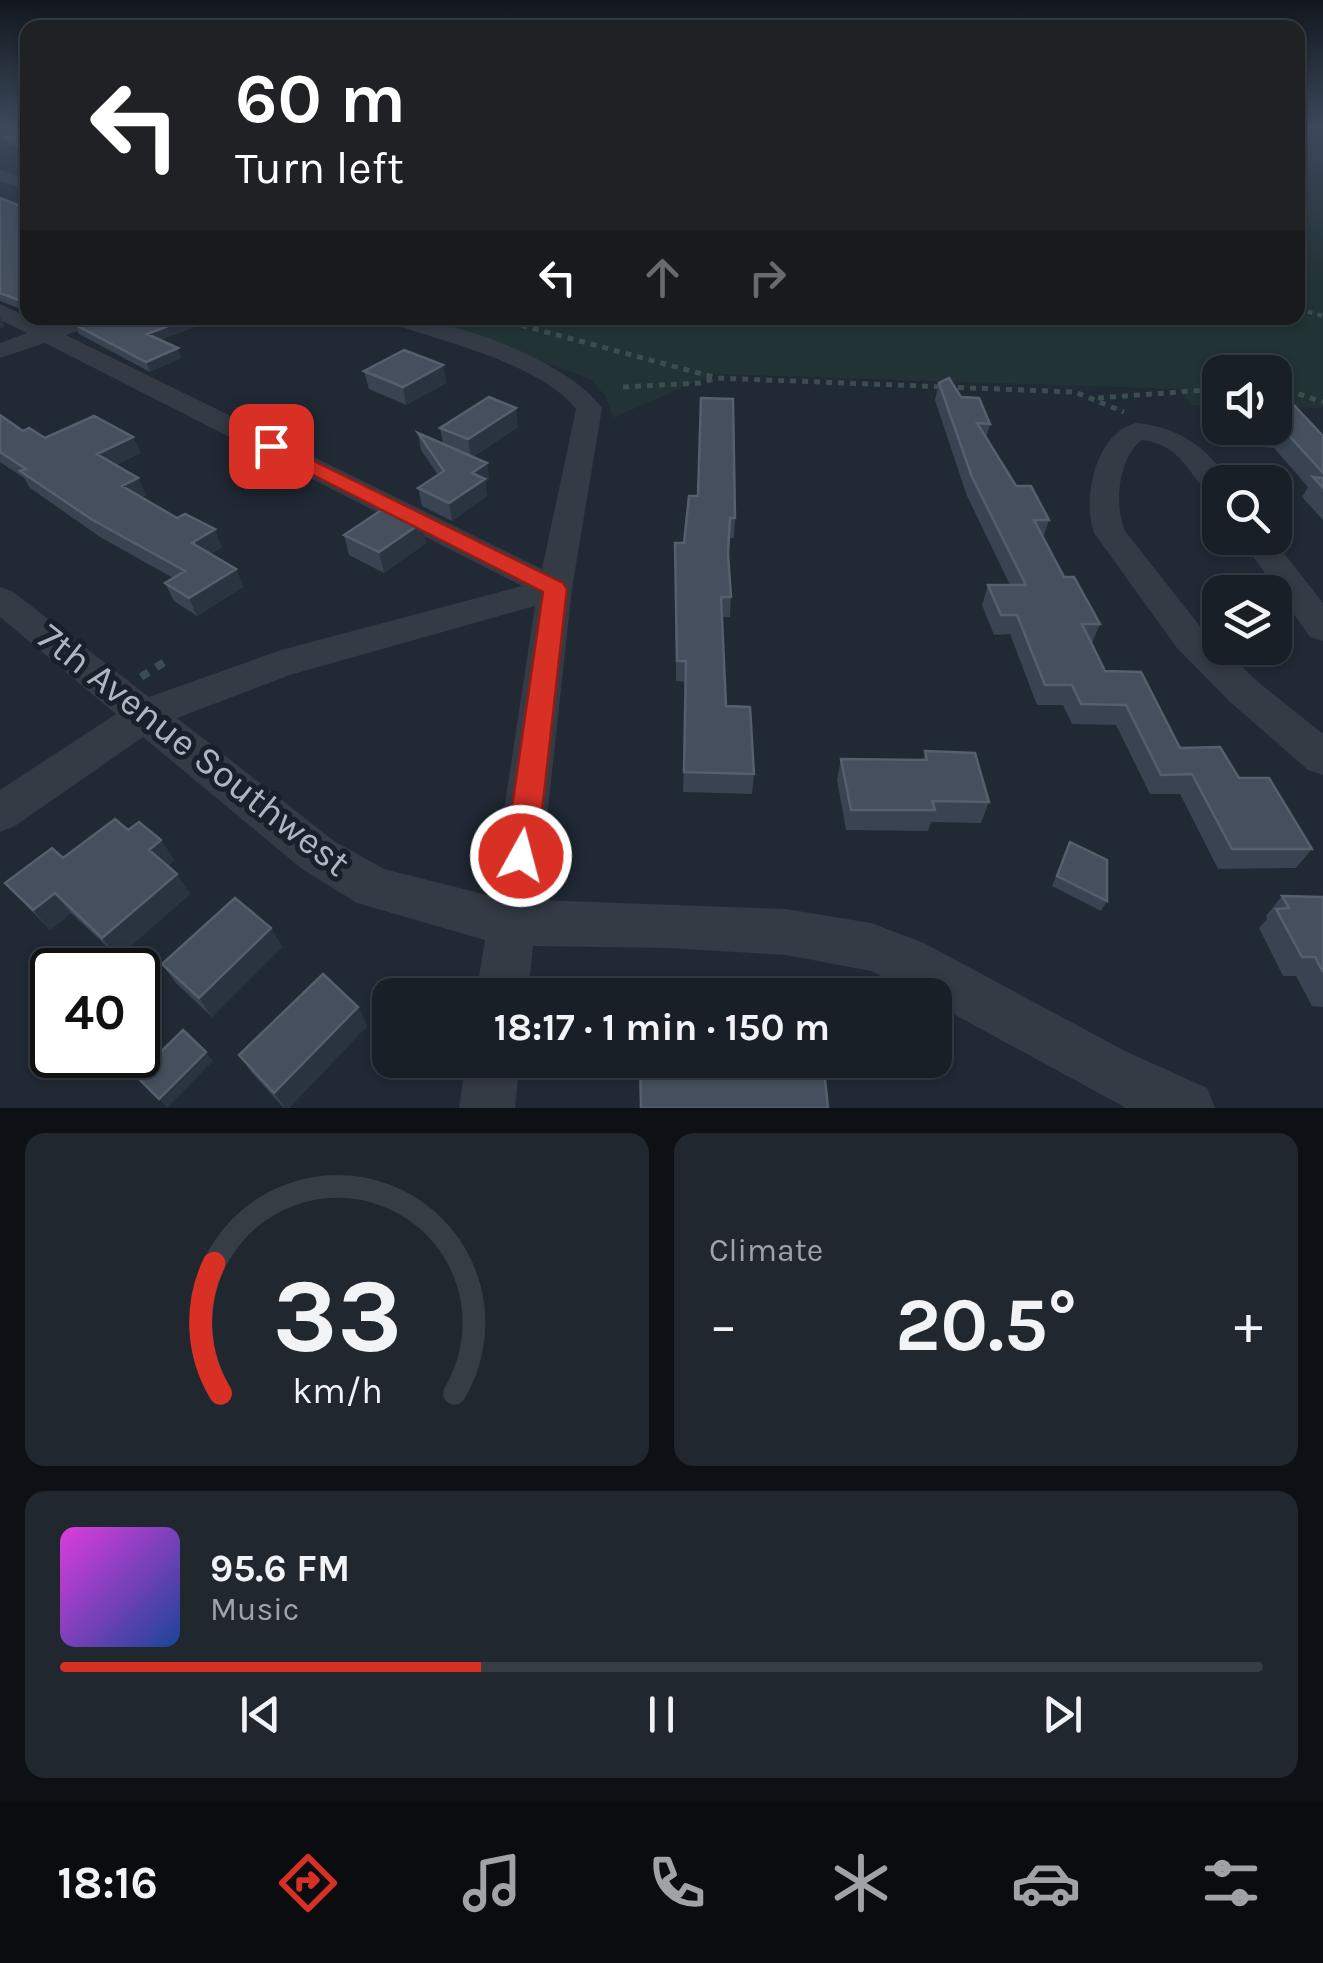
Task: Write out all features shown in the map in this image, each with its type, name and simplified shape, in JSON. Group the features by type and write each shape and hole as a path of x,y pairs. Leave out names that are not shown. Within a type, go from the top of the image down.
{"street":[{"path":"29,325 555,589"},
{"path":"0,351 71,325"},
{"path":"416,325 526,365 583,395 589,408 555,589 504,978"},
{"path":"1203,465 1192,450 1162,433 1136,431 1123,441 1108,473 1103,515 1110,533 1190,640 1244,692 1323,758"},
{"path":"1269,555 1323,628"},
{"path":"0,813 147,714 280,664 555,589"},
{"name":"7th Avenue Southwest","path":"0,599 318,855 374,888 512,923 669,925 786,932 870,947 906,960 1106,1070 1187,1108"},
{"path":"487,1108 491,1078"}],"path":[{"path":"519,325 717,378 1050,391 1097,398 1202,391"},
{"path":"623,388 701,383 717,378"},
{"path":"1292,392 1320,400"},
{"path":"1097,398 1162,433"}],"shaded area":[{"path":"1305,179 1323,179 1323,408 1292,407 1292,355 1202,355 1202,405 1192,405 1179,389 714,374 613,418 606,397 592,380 445,325 1305,325"}],"building":[{"path":"0,198 20,206 20,301 0,293"},
{"path":"76,325 171,325 147,334 178,348 146,362"},
{"path":"404,350 443,365 403,387 364,371"},
{"path":"949,378 961,397 979,398 990,424 977,423 1016,486 1031,486 1049,520 1034,520 1064,577 1074,577 1100,624 1082,624 1105,671 1141,672 1180,748 1220,747 1239,778 1269,778 1312,849 1232,849 1192,774 1161,775 1126,705 1081,704 1072,685 1045,685 1017,615 1001,615 988,585 1026,585 972,477 939,383"},
{"path":"489,397 516,408 468,439 440,428"},
{"path":"701,398 733,399 735,518 730,518 728,554 731,597 721,597 726,706 750,707 754,774 684,772 686,661 677,661 675,543 684,543 689,496 698,496"},
{"path":"1292,403 1323,436 1323,473 1292,439"},
{"path":"0,415 23,431 29,428 45,438 94,416 133,437 97,454 138,478 122,486 177,518 185,514 215,529 192,543 236,569 189,598 165,583 185,571 91,519 20,471 26,469 0,452"},
{"path":"418,433 487,463 472,473 485,479 449,503 418,488 444,471"},
{"path":"389,505 421,523 379,552 344,535"},
{"path":"925,751 975,753 989,802 932,801 935,810 851,810 841,759 927,760"},
{"path":"115,819 128,830 139,822 161,840 149,850 177,874 102,938 55,893 33,910 5,883 52,848 63,858"},
{"path":"1070,842 1107,860 1107,901 1057,876"},
{"path":"1282,896 1323,897 1323,972 1315,957 1302,957 1276,909 1289,908"},
{"path":"235,898 271,928 199,998 162,964"},
{"path":"323,974 358,1007 274,1093 239,1055"},
{"path":"183,1030 206,1052 159,1099 138,1078 160,1078 160,1053"},
{"path":"640,1078 825,1078 828,1108 641,1108"}],"route":[{"path":"271,446 555,589 521,856"}]}
